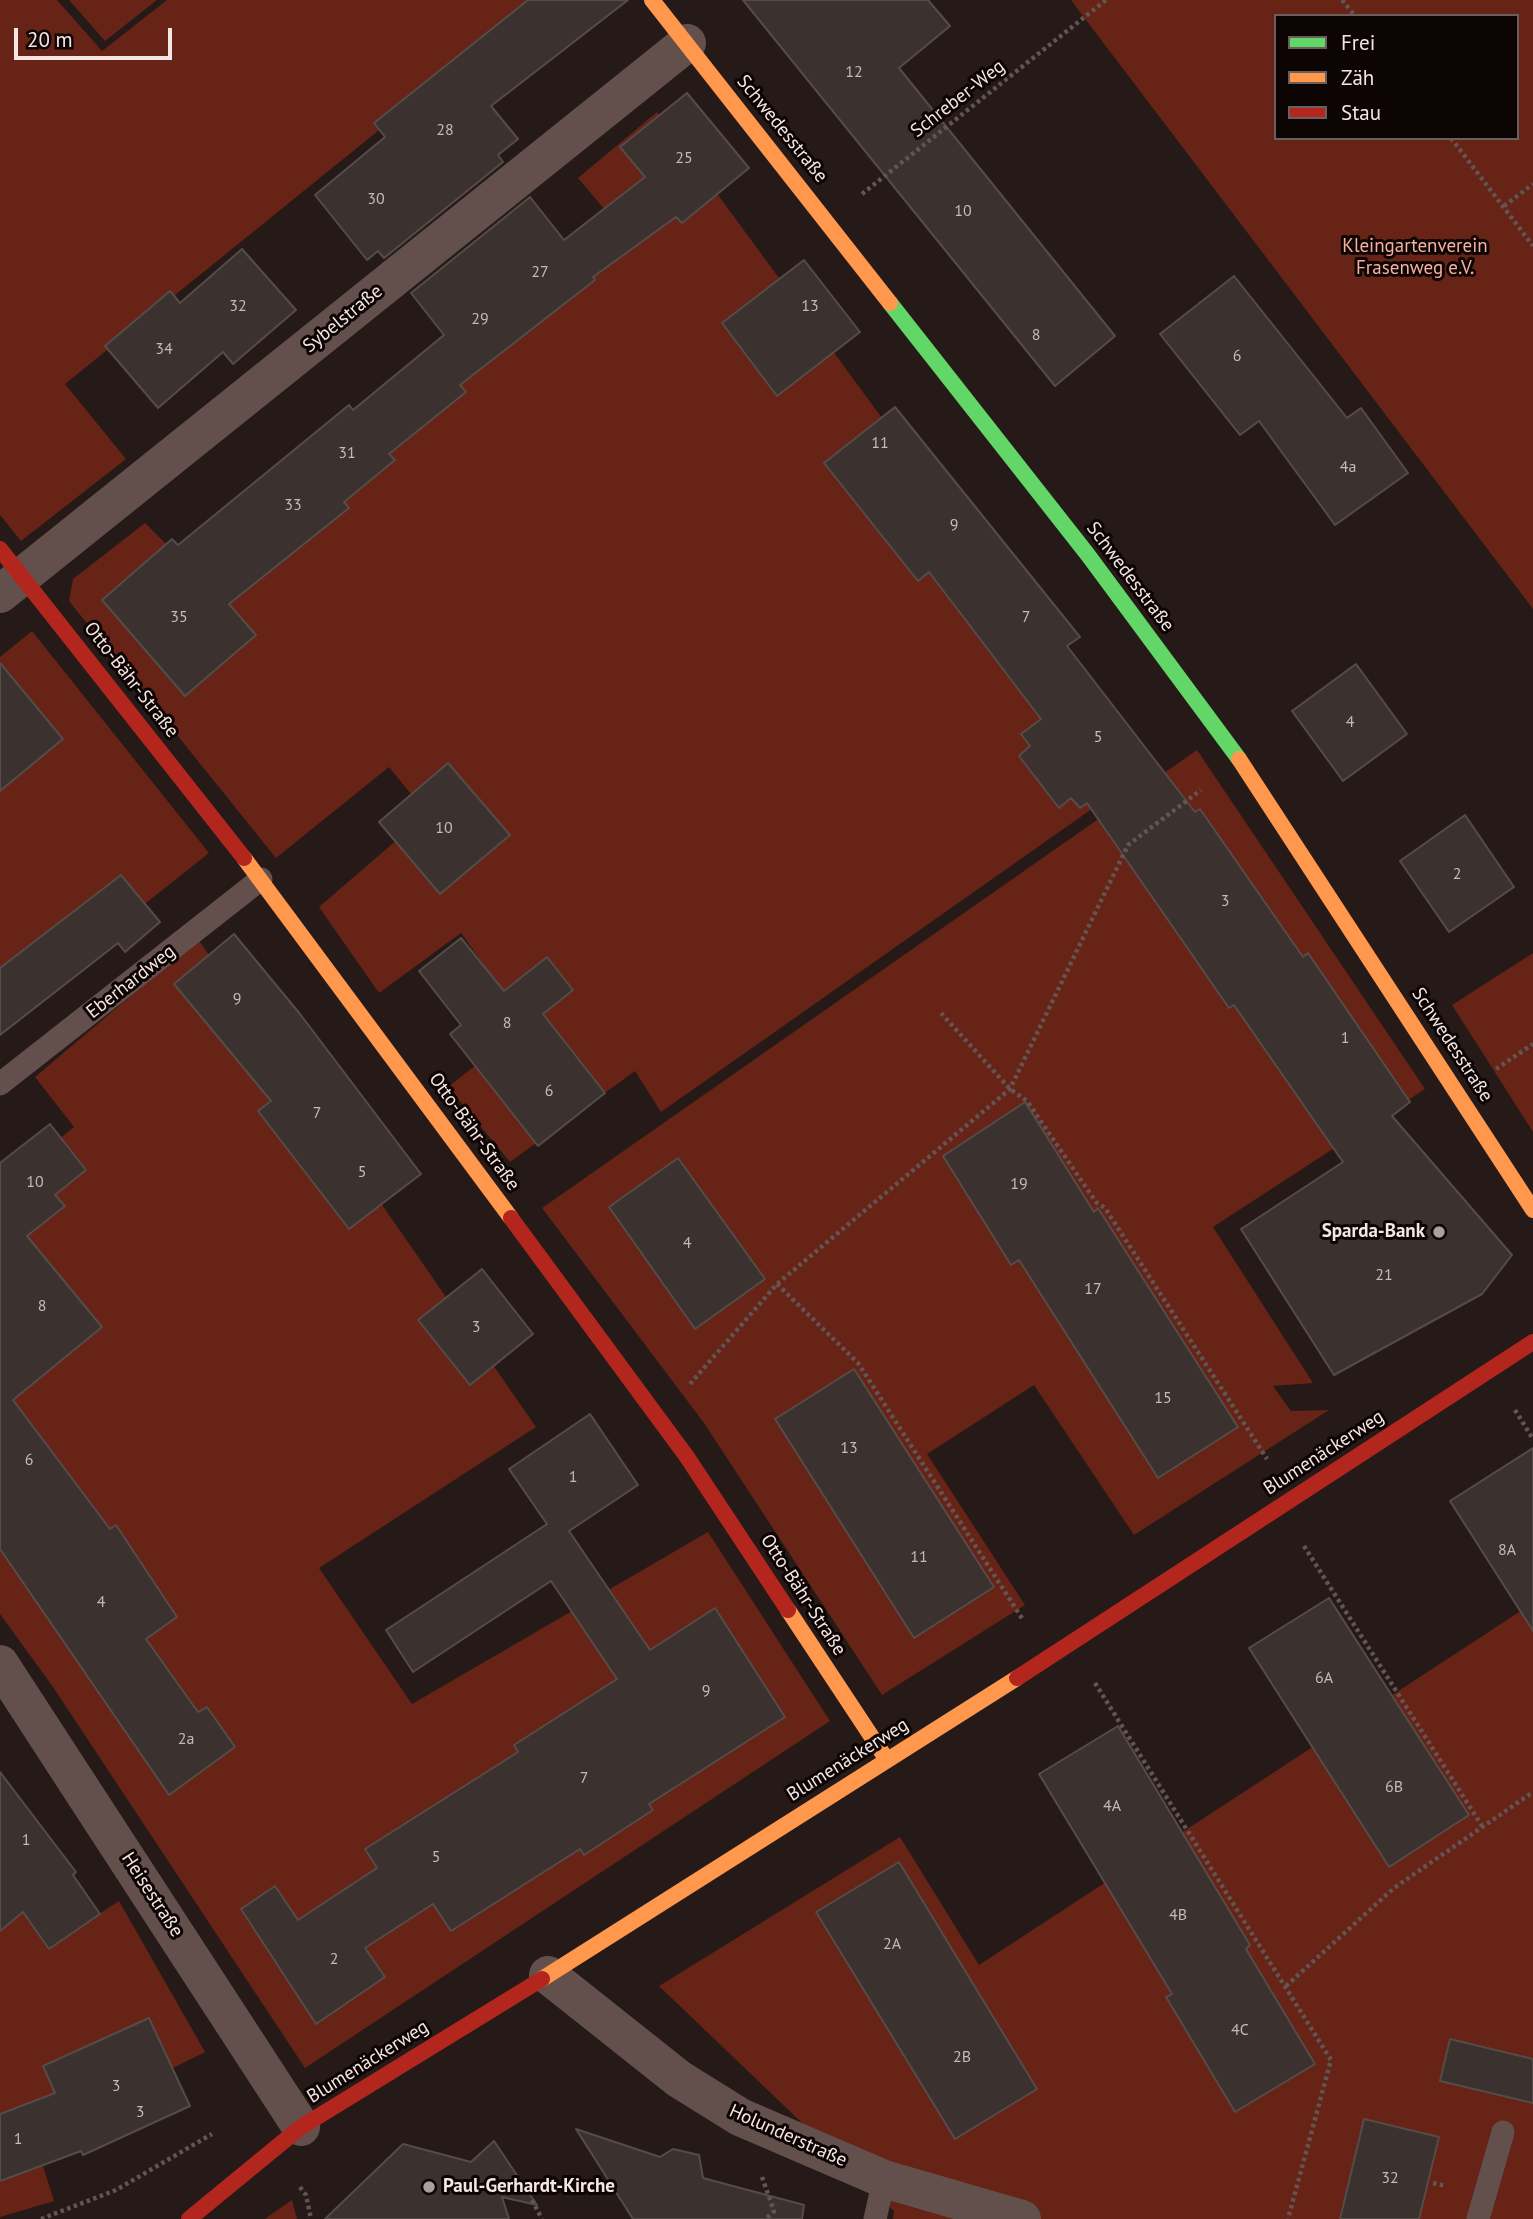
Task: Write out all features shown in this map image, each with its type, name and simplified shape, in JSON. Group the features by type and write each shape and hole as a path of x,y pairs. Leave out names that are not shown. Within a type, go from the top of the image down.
{"street":[{"name":"Schwedesstraße","path":"652,0 1088,555 1240,761 1533,1210"},
{"name":"Sybelstraße","path":"7,573 687,43"},
{"name":"Otto-Bähr-Straße","path":"7,573 261,879 659,1419 887,1760"},
{"name":"Blumenäckerweg","path":"189,2219 301,2127 548,1975 1070,1644 1533,1342"},
{"name":"Heisestraße","path":"0,1664 301,2127"},
{"name":"Holunderstraße","path":"548,1975 678,2079 740,2118 884,2179 1022,2219"}],"lane":[{"name":"Eberhardweg","path":"0,1084 261,879"},
{"path":"1478,2219 1503,2132"},
{"path":"875,2219 884,2179"}],"path":[{"name":"Schreber-Weg","path":"828,221 1106,0"},
{"path":"1342,0 1353,14"},
{"path":"1453,140 1533,246"},
{"path":"1504,206 1533,184"},
{"path":"659,1419 777,1284 1010,1089 1128,845 1240,761"},
{"path":"941,1013 1010,1089 1027,1101 1096,1202 1105,1208 1482,1826"},
{"path":"777,1284 858,1363 1048,1658"},
{"path":"1070,1644 1331,2060 1288,2219"},
{"path":"1286,1986 1394,1888 1533,1792"},
{"path":"41,2219 116,2190 217,2131"},
{"path":"532,2200 542,2219"}],"green space":[{"path":"0,0 57,0 102,51 167,0 540,0 65,384 126,459 21,541 0,515"},
{"path":"69,0 157,0 105,41"},
{"name":"Kleingartenverein Frasenweg e.V.","path":"1071,0 1533,0 1533,609"},
{"path":"657,112 1143,773 661,1112 635,1071 510,1162 448,1087 527,1025 461,933 379,993 319,907 427,814 389,767 276,858 69,601 73,579 145,523 173,551 632,242 578,178"},
{"path":"32,631 209,853 0,1019 0,657"},
{"path":"1197,750 1425,1089 1213,1227 1313,1383 1273,1386 1291,1411 1329,1410 1134,1535 1034,1385 927,1454 1025,1605 882,1695 704,1423 542,1208"},
{"path":"198,939 536,1427 319,1568 412,1704 708,1532 830,1721 305,2068 53,1687 0,1614 0,1187 74,1127 35,1077"},
{"path":"1533,953 1533,1132 1452,1005"},
{"path":"1533,1603 1533,2219 893,2219 894,2211 659,1986 900,1837 979,1965"},
{"path":"0,1857 60,1939 119,1901 205,2052 34,2137 54,2201 0,2217"},
{"path":"292,2200 297,2219 265,2219 273,2213"}],"building":[{"path":"528,0 628,0 491,106 518,139 498,155 503,162 384,258 378,251 367,260 315,195 385,137 374,123"},
{"path":"743,0 928,0 950,26 899,68 1115,336 1055,386"},
{"path":"687,93 749,168 682,223 676,217 593,277 595,280 460,385 466,392 389,454 395,460 344,502 349,508 229,604 256,635 185,696 102,600 172,539 178,545 349,405 353,410 444,335 411,293 530,197 564,240 645,177 620,147"},
{"path":"242,249 296,310 233,364 223,352 158,408 105,346 170,291 180,303"},
{"path":"804,260 860,332 777,396 722,323"},
{"path":"1234,276 1347,418 1361,408 1408,473 1335,525 1259,421 1240,435 1160,334"},
{"path":"895,407 1080,637 1067,646 1195,812 1200,809 1303,957 1308,953 1410,1102 1392,1116 1512,1255 1482,1294 1334,1375 1241,1229 1343,1162 1234,1005 1229,1008 1087,803 1080,808 1071,798 1059,808 1019,756 1030,746 1021,734 1041,719 929,572 918,581 824,463"},
{"path":"0,663 63,739 0,791"},
{"path":"1356,664 1407,734 1343,781 1292,711"},
{"path":"448,763 510,835 440,894 379,822"},
{"path":"1465,815 1514,887 1449,932 1400,861"},
{"path":"121,875 160,922 125,952 118,943 0,1035 0,968"},
{"path":"234,934 300,1014 421,1174 349,1229 258,1111 271,1101 174,984"},
{"path":"461,938 504,991 547,957 573,990 543,1014 605,1093 538,1146 450,1034 461,1025 419,971"},
{"path":"1025,1102 1094,1212 1098,1208 1238,1427 1158,1478 1019,1260 1011,1265 943,1156"},
{"path":"50,1124 86,1170 55,1195 65,1206 27,1236 102,1327 13,1400 110,1529 116,1525 177,1617 146,1639 198,1712 207,1707 235,1747 169,1795 0,1549 0,1163"},
{"path":"678,1158 765,1279 695,1329 609,1207"},
{"path":"482,1269 533,1334 470,1385 418,1320"},
{"path":"854,1369 994,1587 914,1638 775,1419"},
{"path":"590,1414 638,1485 569,1531 650,1650 715,1608 785,1717 649,1804 653,1810 584,1855 580,1849 451,1931 433,1904 365,1948 385,1977 316,2024 241,1909 275,1886 298,1920 377,1868 365,1849 518,1752 514,1745 617,1679 551,1581 413,1672 386,1630 547,1524 509,1469"},
{"path":"1533,1448 1533,1631 1450,1501"},
{"path":"1329,1598 1469,1815 1389,1867 1249,1648"},
{"path":"1118,1726 1250,1945 1246,1949 1315,2064 1235,2112 1166,1997 1172,1994 1039,1774"},
{"path":"0,1772 76,1872 73,1875 100,1914 49,1949 23,1912 0,1931"},
{"path":"899,1862 1037,2089 955,2139 816,1912"},
{"path":"149,2018 190,2106 83,2155 81,2151 0,2181 0,2114 55,2093 43,2066"},
{"path":"1450,2039 1533,2059 1533,2103 1440,2081"},
{"path":"1364,2119 1439,2137 1419,2219 1340,2219"},
{"path":"576,2129 660,2157 673,2149 699,2155 703,2178 804,2205 802,2219 633,2219"},
{"name":"Paul-Gerhardt-Kirche","path":"494,2141 537,2205 502,2197 509,2219 325,2219 403,2144 471,2162"}],"traffic: fast":[{"path":"890,303 1088,555 1239,759"}],"traffic: slow":[{"path":"652,0 890,303"},
{"path":"1239,759 1533,1210"},
{"path":"244,858 511,1218"},
{"path":"788,1610 887,1760"},
{"path":"542,1979 1017,1678"}],"traffic: jam":[{"path":"0,549 244,858"},
{"path":"511,1218 687,1457 788,1610"},
{"path":"1017,1678 1533,1342"},
{"path":"189,2219 301,2127 542,1979"}],"place":[{"name":"Sparda-Bank","path":"1439,1232"},
{"name":"Paul-Gerhardt-Kirche","path":"429,2187"}]}
